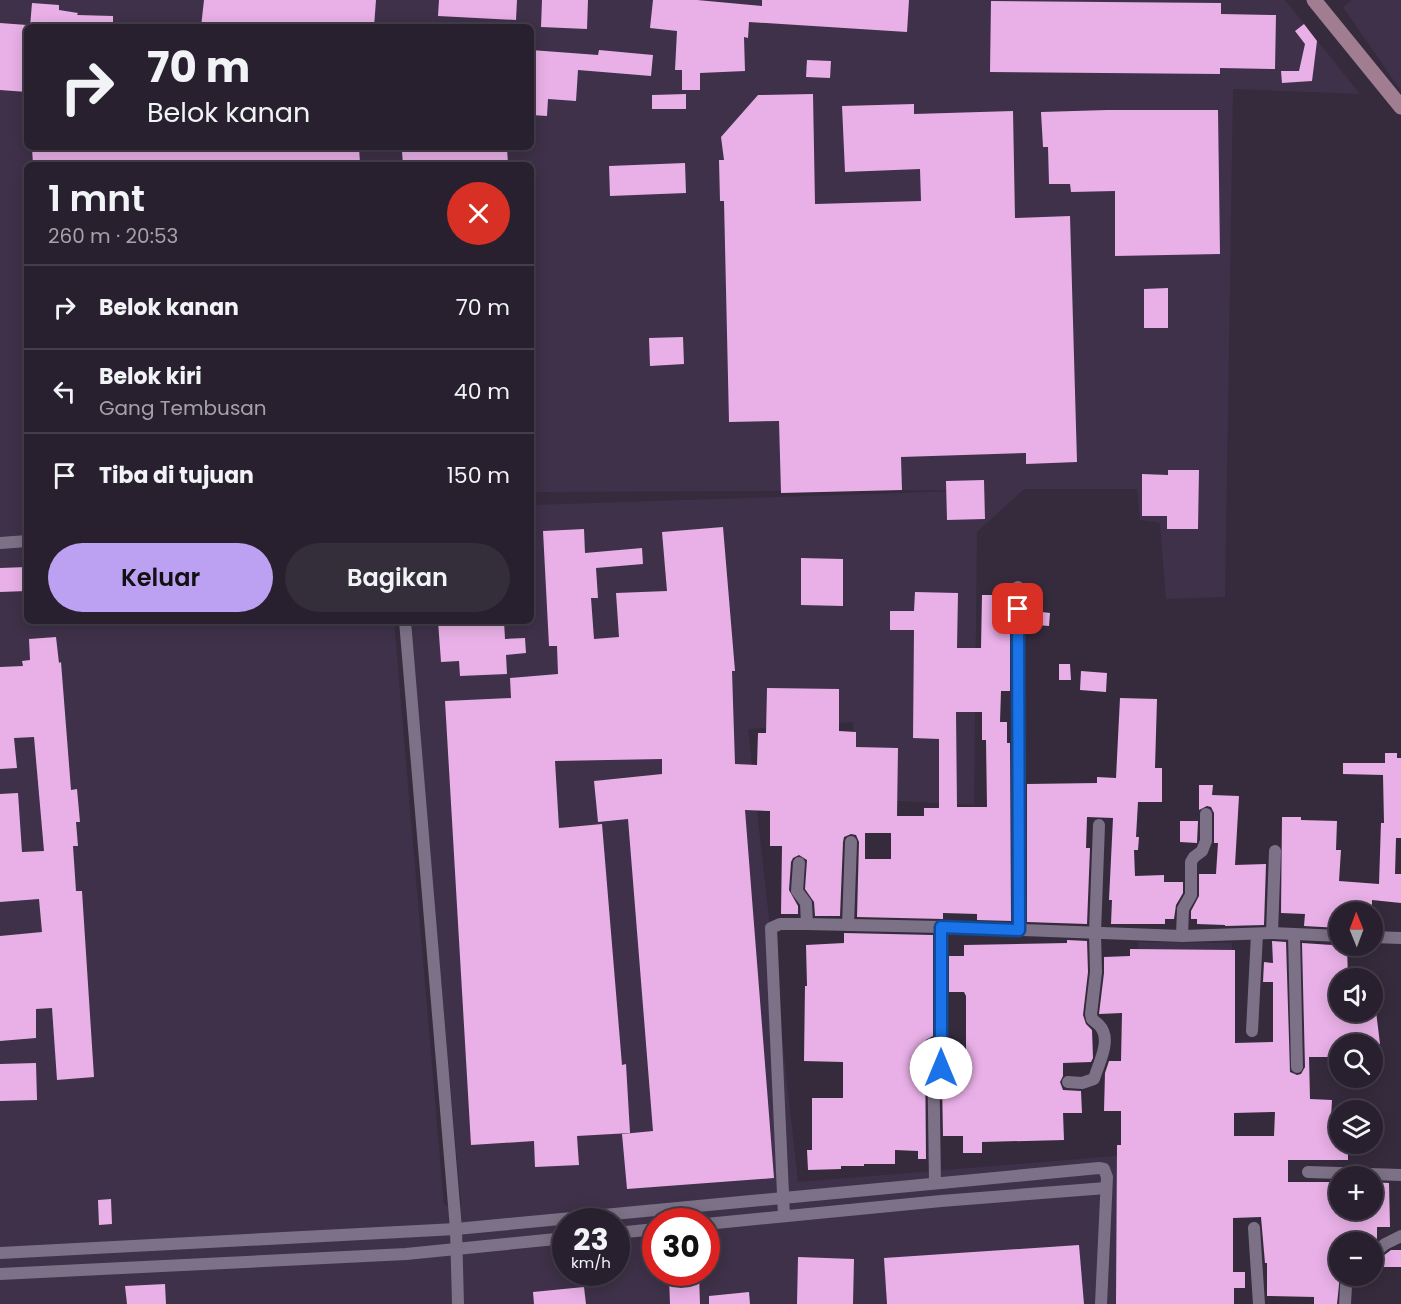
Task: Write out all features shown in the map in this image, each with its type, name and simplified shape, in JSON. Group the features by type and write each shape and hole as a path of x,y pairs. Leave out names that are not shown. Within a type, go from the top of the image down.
{"street":[{"path":"1314,0 1401,107"},
{"path":"0,543 24,541"},
{"path":"1018,586 1019,930"},
{"path":"405,624 456,1229 458,1304"},
{"path":"1182,936 1184,909 1191,895 1191,862 1202,851 1206,841 1206,814"},
{"path":"1068,1083 1082,1083 1094,1079 1104,1053 1103,1033 1100,1026 1092,1019 1096,972 1099,825"},
{"path":"848,925 851,842"},
{"path":"1272,933 1275,851"},
{"path":"799,862 797,891 806,903 807,924"},
{"path":"784,1216 771,928 780,924 807,924 1182,936 1272,933 1329,936"},
{"path":"941,927 941,1068"},
{"path":"1252,1031 1257,934"},
{"path":"1294,934 1297,1067"},
{"path":"1383,938 1401,939"},
{"path":"933,1044 938,1182 941,1201"},
{"path":"718,1208 784,1198 1099,1168 1107,1172 1101,1304"},
{"path":"1308,1172 1401,1174"},
{"path":"720,1223 1106,1188"},
{"path":"0,1253 642,1217"},
{"path":"1254,1228 1259,1304"},
{"path":"1383,1246 1401,1236"},
{"path":"0,1274 406,1254 552,1239"},
{"path":"1346,1286 1346,1304"}],"shaded area":[{"path":"0,0 1285,0 1360,94 1233,89 1225,597 1166,599 1160,523 1140,520 1137,489 1024,489 977,532 974,805 859,799 853,722 748,729 798,1182 1140,1154 1138,942 1232,943 1230,1304 0,1304","holes":["24,162 534,162 534,492 990,490 534,505 534,624 409,624 461,1205 444,1205 394,624 24,624"]},
{"path":"1352,0 1401,0 1401,91 1343,7"}],"building":[{"path":"204,0 376,0 374,24 201,24"},
{"path":"439,0 517,0 516,20 438,16"},
{"path":"542,0 588,0 587,29 541,27"},
{"path":"653,0 697,0 762,6 762,0 909,0 907,32 749,22 748,38 744,37 745,71 700,73 700,90 682,90 682,70 675,70 677,31 650,28"},
{"path":"991,1 1221,3 1221,14 1276,15 1275,69 1220,68 1220,74 990,72"},
{"path":"32,3 59,5 59,10 78,13 77,15 113,16 113,24 30,24"},
{"path":"0,23 24,25 24,92 0,90"},
{"path":"1304,24 1317,41 1312,81 1282,83 1281,71 1299,71 1305,44 1295,31"},
{"path":"534,50 598,55 599,50 653,55 651,76 578,70 576,101 548,99 547,116 534,115"},
{"path":"807,60 831,61 830,78 806,77"},
{"path":"686,94 686,109 652,109 652,95"},
{"path":"813,94 815,204 921,201 920,169 845,172 842,106 914,104 914,114 1013,111 1015,218 1070,216 1077,462 1026,464 1026,453 901,457 902,490 781,493 779,421 729,422 724,201 720,201 719,160 724,160 721,137 758,95"},
{"path":"1218,110 1220,254 1115,256 1115,191 1071,192 1070,184 1049,184 1048,147 1043,147 1041,112"},
{"path":"32,150 359,150 360,162 33,162"},
{"path":"507,150 508,162 403,162 402,151"},
{"path":"685,163 686,193 610,196 609,166"},
{"path":"1168,288 1168,328 1144,328 1144,289"},
{"path":"683,337 684,364 650,366 649,338"},
{"path":"1168,470 1199,470 1198,529 1167,529 1167,516 1142,516 1142,474 1168,475"},
{"path":"984,480 985,519 947,520 946,481"},
{"path":"723,527 735,671 732,671 735,764 757,765 758,733 766,733 767,688 839,689 839,731 856,732 856,747 898,748 897,816 924,816 924,808 939,808 939,739 913,738 914,630 890,630 890,611 914,611 915,592 958,593 957,648 981,648 982,595 1010,595 1010,691 1001,691 1000,722 1007,722 1007,743 1010,743 1011,921 977,920 977,914 943,913 943,919 857,917 859,842 856,835 851,834 844,837 843,842 840,916 815,916 814,902 805,889 807,860 799,855 791,862 789,890 798,906 798,914 781,914 782,846 770,846 770,811 745,810 774,1178 627,1189 622,1134 653,1131 628,819 598,822 594,781 662,774 662,759 555,761 559,828 602,824 622,1065 626,1064 630,1133 577,1136 579,1165 535,1167 534,1141 471,1145 445,701 511,698 510,678 558,674 557,646 549,646 543,531 584,529 585,553 642,548 643,564 596,568 598,598 591,598 594,639 619,637 616,593 667,591 662,532","holes":["956,712 982,712 982,740 986,740 987,807 957,807","865,833 891,833 891,859 865,859"]},
{"path":"801,558 843,559 843,606 801,605"},
{"path":"24,567 24,591 0,592 0,568"},
{"path":"1026,610 1050,613 1049,626 1026,624"},
{"path":"438,624 504,624 505,639 525,638 526,653 506,655 507,674 460,676 459,661 441,662"},
{"path":"56,637 59,663 61,662 71,790 77,789 80,822 76,822 78,846 73,846 76,891 82,891 94,1077 57,1080 52,1008 36,1009 36,1038 0,1041 0,936 42,932 39,899 0,902 0,794 18,793 22,852 44,851 34,737 14,738 17,768 0,769 0,667 23,666 22,661 30,660 29,639"},
{"path":"1059,664 1070,664 1071,680 1059,680"},
{"path":"1081,671 1107,673 1106,692 1080,690"},
{"path":"1120,698 1157,699 1155,768 1162,768 1162,802 1138,802 1136,837 1139,837 1138,850 1134,850 1135,876 1164,875 1164,882 1183,882 1183,893 1176,905 1174,919 1165,919 1165,924 1111,924 1112,900 1109,900 1113,818 1087,817 1086,848 1090,848 1087,924 1027,922 1027,784 1097,783 1097,777 1116,778"},
{"path":"1385,753 1397,753 1397,758 1401,758 1401,838 1396,838 1395,874 1401,874 1401,903 1372,900 1372,902 1329,902 1329,927 1304,926 1305,914 1281,913 1282,817 1337,821 1336,850 1341,850 1339,881 1379,884 1381,823 1384,823 1383,775 1343,774 1343,763 1385,763"},
{"path":"1199,785 1213,785 1212,795 1239,796 1235,865 1266,864 1264,925 1197,924 1197,919 1191,919 1191,911 1199,896 1199,874 1216,874 1218,843 1214,843 1214,813 1211,807 1207,806 1199,810"},
{"path":"1180,821 1198,821 1197,843 1180,842"},
{"path":"844,933 933,935 933,1036 926,1040 925,1044 926,1159 918,1159 918,1151 895,1150 895,1164 864,1164 864,1166 841,1166 841,1169 808,1170 807,1150 812,1150 812,1098 843,1098 843,1062 804,1061 806,945 844,943"},
{"path":"1067,940 1087,941 1088,972 1083,1015 1086,1024 1092,1030 1093,1058 1091,1062 1063,1063 1063,1076 1060,1082 1063,1090 1081,1091 1082,1113 1063,1113 1064,1140 982,1142 982,1153 963,1153 963,1136 943,1136 942,1081 966,1081 966,996 964,992 949,992 949,956 964,956 964,945 1067,943"},
{"path":"1272,941 1286,942 1290,1072 1297,1075 1301,1074 1305,1067 1302,943 1329,945 1329,956 1347,956 1348,968 1329,968 1329,1022 1377,1022 1379,1034 1329,1034 1329,1057 1309,1057 1310,1099 1332,1100 1329,1100 1329,1154 1348,1154 1348,1160 1288,1160 1288,1182 1329,1182 1329,1220 1383,1220 1383,1183 1389,1183 1390,1227 1377,1227 1377,1232 1329,1232 1329,1286 1339,1286 1337,1304 1314,1304 1314,1297 1267,1296 1267,1263 1265,1263 1261,1217 1233,1218 1233,1272 1245,1272 1245,1288 1234,1288 1234,1304 1116,1304 1117,1145 1121,1145 1121,1111 1104,1111 1105,1073 1109,1061 1121,1061 1122,1013 1099,1014 1104,957 1130,956 1130,949 1235,950 1235,1043 1273,1042 1273,982 1263,982 1264,962 1273,963","holes":["1275,1112 1274,1136 1234,1136 1234,1113"]},
{"path":"36,1063 37,1100 0,1101 0,1064"},
{"path":"111,1199 112,1224 99,1225 98,1200"},
{"path":"1079,1245 1084,1304 887,1304 884,1258"},
{"path":"1391,1250 1401,1250 1401,1267 1384,1267 1383,1256"},
{"path":"798,1257 854,1259 853,1304 797,1304"},
{"path":"165,1284 166,1304 127,1304 125,1286"},
{"path":"669,1286 699,1286 700,1304 670,1304"},
{"path":"584,1287 586,1304 534,1304 533,1292"},
{"path":"749,1292 750,1304 709,1304 709,1296"}],"route":[{"path":"941,1068 941,927 1019,930 1018,609"}]}
